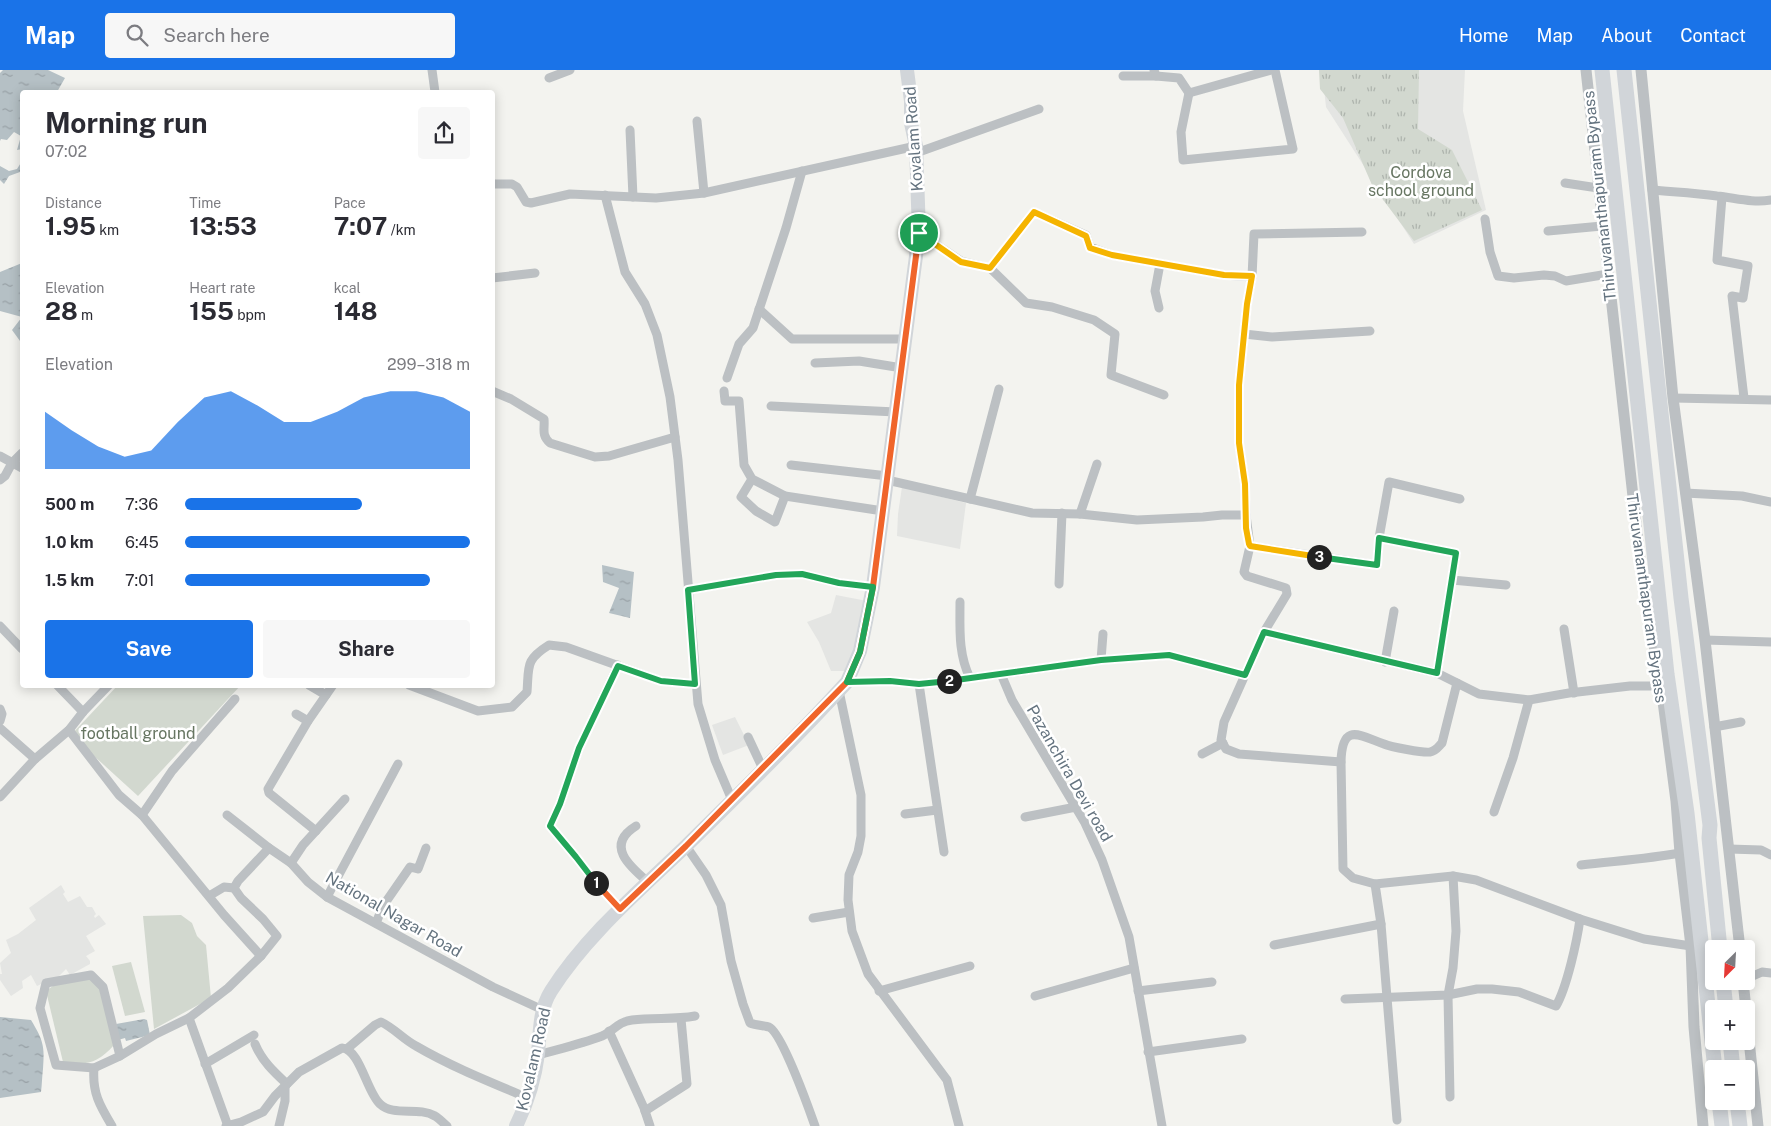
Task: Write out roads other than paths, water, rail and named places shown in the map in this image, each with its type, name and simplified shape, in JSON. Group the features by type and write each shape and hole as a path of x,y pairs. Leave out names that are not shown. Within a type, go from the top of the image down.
{"highway":[{"name":"Thiruvananthapuram Bypass","path":"1602,70 1666,664 1687,813 1715,1060"},
{"name":"Thiruvananthapuram Bypass","path":"1624,70 1681,598 1710,825 1708,838 1719,940"},
{"path":"1720,1110 1722,1126"},
{"path":"1738,1110 1740,1126"}],"main road":[{"name":"Kovalam Road","path":"516,1126 528,1098 538,1055 538,1035 543,1010 550,993 579,954 620,909 763,769 843,686 860,652 873,587 919,233 916,149 911,123 908,70"}],"street":[{"path":"432,70 435,90"},
{"path":"549,78 570,70"},
{"path":"1189,92 1271,70"},
{"path":"1123,76 1155,73 1179,78 1189,92 1181,132 1183,160 1293,149 1275,70"},
{"name":"Thiruvananthapuram Bypass","path":"1586,70 1640,569 1660,686 1676,801 1691,946 1694,1026 1703,1126"},
{"path":"1640,70 1673,398 1705,640 1739,940"},
{"path":"495,184 512,184 526,202 531,203 570,194 656,198 704,193 802,171 916,149 1039,108"},
{"path":"697,122 704,193"},
{"path":"630,130 633,197"},
{"path":"727,378 739,344 753,328 786,228 802,171"},
{"path":"1565,183 1598,188"},
{"path":"1652,190 1746,201 1761,202 1771,200"},
{"path":"605,195 625,272 645,304 657,335 670,397 675,437 698,704 715,760 732,800"},
{"path":"1722,197 1717,260 1748,266 1743,298 1732,296 1744,398"},
{"path":"990,268 1034,212 1086,236 1090,248 1094,250 1112,255 1224,275 1252,276"},
{"path":"1485,219 1490,252 1498,276 1514,278 1544,275 1555,276 1566,281 1608,274"},
{"path":"1548,231 1602,226"},
{"path":"1341,762 1239,754 1226,749 1221,740 1224,722 1264,632 1287,594 1286,588 1247,576 1244,572 1250,546 1245,484 1239,443 1239,385 1247,304 1252,276 1254,234 1362,232"},
{"path":"919,233 961,262 990,268 1026,303 1052,307 1094,320 1114,334 1111,375 1164,395"},
{"path":"1158,308 1155,291 1160,264"},
{"path":"495,278 535,273"},
{"path":"759,309 792,339 905,340"},
{"path":"1244,334 1272,337 1370,330"},
{"path":"815,363 859,361 902,368"},
{"path":"970,499 999,388"},
{"path":"495,392 511,399 544,419 543,434 550,443 595,457 609,456 675,437"},
{"path":"724,392 725,400 739,401 744,465 752,479 785,496 883,511"},
{"path":"1673,398 1771,400"},
{"path":"771,406 896,412"},
{"path":"0,480 20,455"},
{"path":"0,456 20,467"},
{"path":"1080,514 1097,464"},
{"path":"792,465 888,478 1032,513 1080,514 1137,520 1246,515"},
{"path":"752,479 741,497 756,511 776,522 785,496"},
{"path":"1250,546 1377,565 1379,538 1389,482 1460,499"},
{"path":"1685,493 1742,496 1771,502"},
{"path":"1058,584 1062,514"},
{"path":"1379,538 1456,553 1437,673"},
{"path":"688,590 776,575 802,574 839,583 873,587"},
{"path":"1452,580 1506,585"},
{"path":"960,602 960,645 963,665 970,678"},
{"path":"1385,662 1394,611"},
{"path":"0,626 20,647"},
{"path":"1564,629 1574,693"},
{"path":"1264,632 1437,673 1479,694 1528,700 1630,686 1660,686"},
{"path":"1101,660 1103,634"},
{"path":"1705,640 1771,642"},
{"path":"417,688 478,711 512,707 527,692 529,662 535,653 549,645 566,647 661,681 695,684"},
{"path":"959,1126 947,1080 868,974 852,931 848,900 849,875 858,852 861,836 862,795 843,686 890,681 919,684 1101,660 1169,655 1245,675"},
{"path":"618,666 579,748 560,804 550,826 594,881 620,909"},
{"name":"Pazanchira Devi road","path":"1001,674 1012,700 1085,823 1102,860 1129,937 1162,1126"},
{"path":"1457,683 1442,743 1437,749 1428,752 1386,745 1364,735 1356,734 1347,737 1341,747 1343,869 1353,878 1375,884 1453,876 1476,880 1580,919 1644,939 1691,946"},
{"path":"919,684 944,852"},
{"path":"60,688 83,712"},
{"path":"0,797 35,759 69,730 106,688"},
{"path":"314,688 326,696"},
{"path":"316,831 268,790 308,721 331,688"},
{"path":"142,815 172,772 235,699"},
{"path":"1494,812 1513,758 1528,700"},
{"path":"0,709 2,714 0,721"},
{"path":"296,714 308,721"},
{"path":"1714,727 1742,722"},
{"path":"0,728 35,759"},
{"path":"69,730 119,795 142,815 261,956"},
{"path":"748,737 763,769"},
{"path":"1202,754 1223,743"},
{"path":"327,897 398,764"},
{"path":"290,863 303,845 344,799"},
{"path":"1025,817 1076,808"},
{"path":"905,814 937,810"},
{"name":"National Nagar Road","path":"227,815 290,863 308,882 327,897 477,979 543,1010"},
{"path":"636,826 627,831 622,840 624,860 648,882"},
{"path":"686,846 706,875 721,904 731,961 742,1004 750,1023 761,1027 768,1027 774,1032 787,1055 813,1125"},
{"path":"234,888 238,881 269,848"},
{"path":"376,923 383,906 410,867 418,869 426,848"},
{"path":"1729,849 1761,850 1771,855"},
{"path":"1581,865 1680,853"},
{"path":"1450,1097 1448,995 1453,968 1456,931 1453,876"},
{"path":"1375,884 1381,924 1397,1120"},
{"path":"120,1056 103,987 91,975 46,983 40,1008 56,1065 94,1068 120,1056 156,1034 189,1018 228,988 261,956 276,936 234,888 224,887 209,896"},
{"path":"812,918 849,912"},
{"path":"1345,999 1448,995 1477,989 1492,989 1519,992 1556,1006 1578,935 1580,919"},
{"path":"1274,945 1381,924"},
{"path":"879,991 970,966"},
{"path":"1035,996 1134,968"},
{"path":"1755,975 1762,972 1771,973"},
{"path":"1138,991 1212,982"},
{"path":"538,1055 603,1035 618,1024 632,1020 681,1019 695,1016"},
{"path":"189,1018 227,1126 263,1112 275,1096 299,1072 342,1048 348,1048 381,1022 388,1025 413,1045 450,1065 528,1098"},
{"path":"645,1111 687,1084 681,1019"},
{"path":"610,1031 650,1126"},
{"path":"205,1064 255,1040 259,1054 286,1085 286,1101 279,1126"},
{"path":"1148,1052 1242,1040"},
{"path":"348,1048 356,1058 378,1103 389,1111 425,1112 436,1116 447,1126"},
{"path":"1750,1050 1758,1126"},
{"path":"94,1068 93,1082 98,1102 112,1126"}],"water":[{"path":"3,70 48,70 65,78 58,90 20,90 20,135 14,132 7,140 1,139 0,141 0,73"},
{"path":"20,164 20,172 9,176 4,184 0,180 0,166 9,171 17,169"},
{"path":"20,264 20,316 0,311 0,272"},
{"path":"20,320 20,341 12,330"},
{"path":"602,565 634,572 630,618 609,613 619,588 603,582"},
{"path":"0,1017 31,1020 35,1027 41,1038 43,1049 44,1061 41,1092 0,1098"},
{"path":"147,1020 150,1035 126,1041 125,1038 118,1040 116,1024"}],"park label":[{"name":"Cordova school ground","path":"1421,181"},
{"name":"football ground","path":"138,733"}]}
